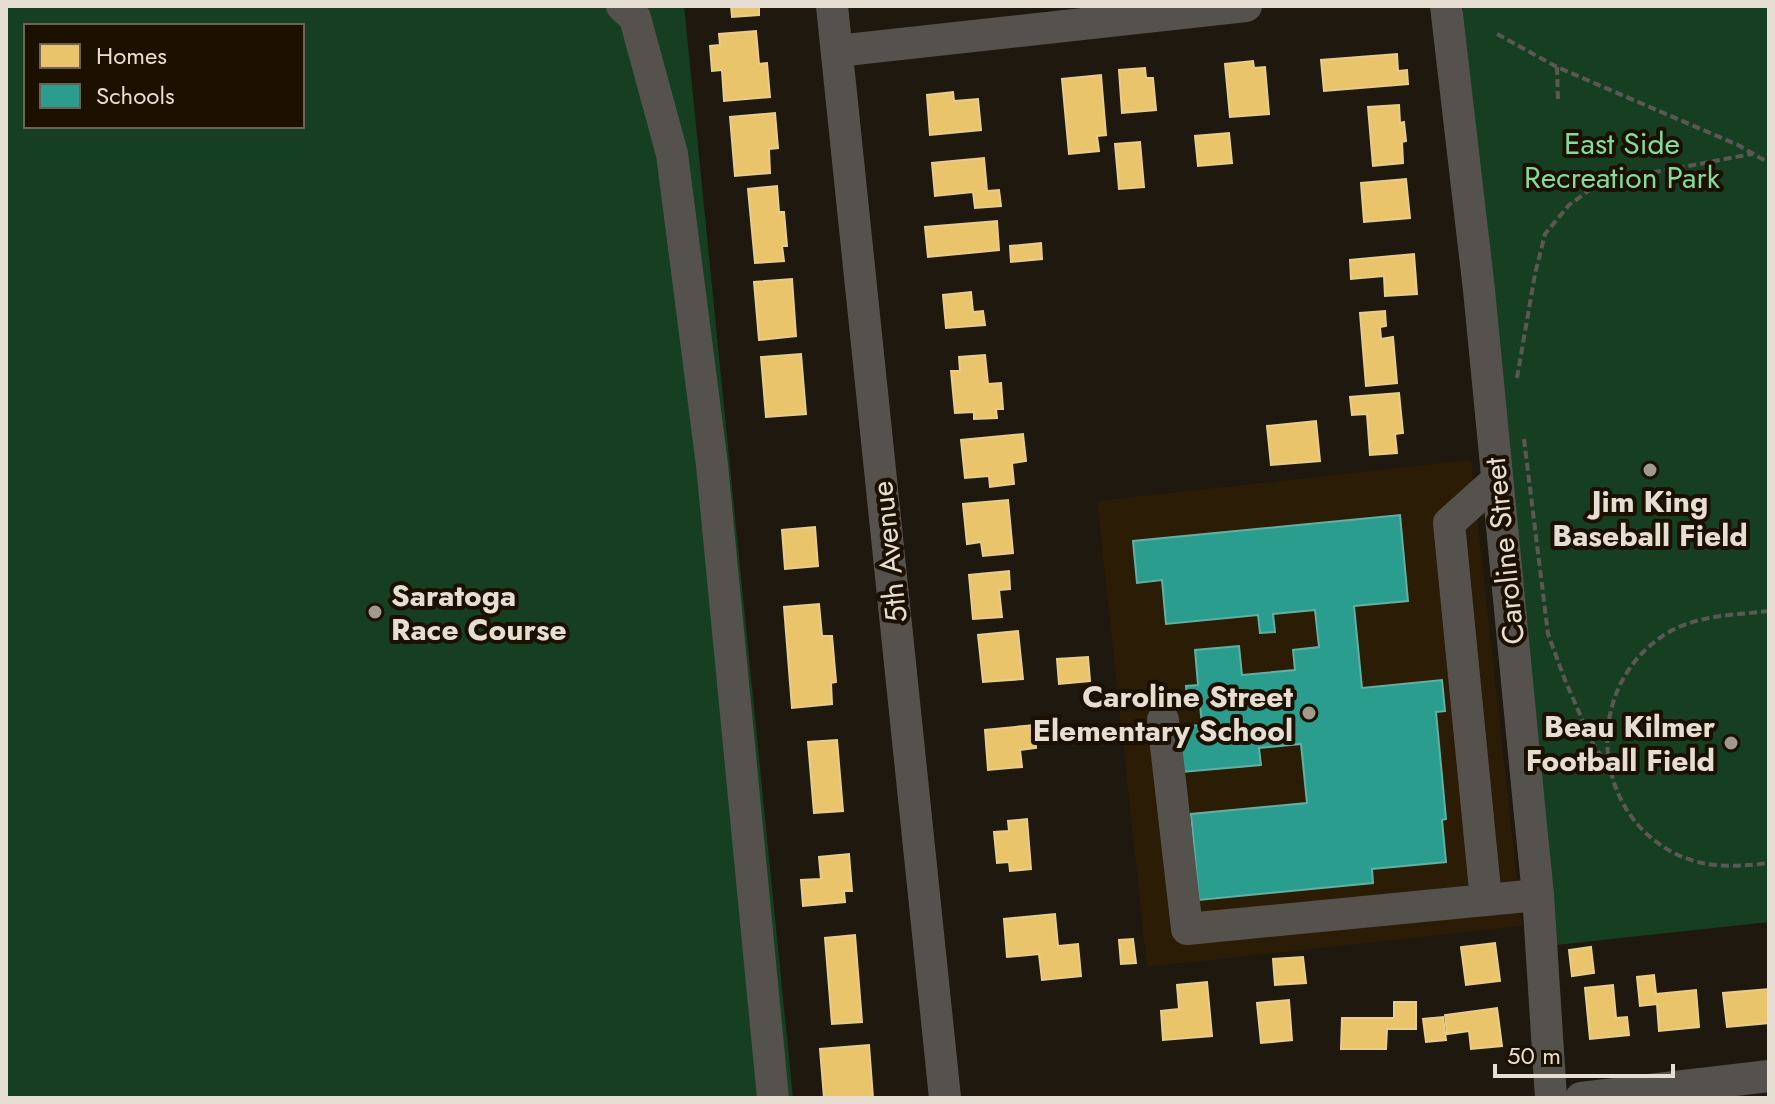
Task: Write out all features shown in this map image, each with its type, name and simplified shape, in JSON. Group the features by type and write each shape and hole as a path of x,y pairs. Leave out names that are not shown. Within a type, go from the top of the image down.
{"street":[{"path":"622,6 635,18 672,154 712,465 773,1098"},
{"name":"5th Avenue","path":"832,6 945,1098"},
{"path":"837,51 1246,6"},
{"name":"Caroline Street","path":"1446,6 1479,290 1538,895 1551,1098"},
{"path":"1486,900 1449,523 1497,480"},
{"path":"1163,720 1187,929 1538,895"},
{"path":"1581,1098 1769,1076"}],"path":[{"path":"1497,34 1557,67 1738,145 1769,163"},
{"path":"1557,67 1558,101"},
{"path":"1517,379 1545,234 1569,205 1591,189 1613,180 1752,154"},
{"path":"1522,425 1548,634 1592,742 1610,769"},
{"path":"1769,611 1706,618 1668,633 1651,645 1624,677 1609,715 1607,736 1610,769 1619,796 1641,828 1657,842 1692,860 1712,865 1731,867 1769,863"}],"shaded area":[{"name":"Caroline Street Elementary School","path":"1471,460 1522,926 1147,967 1097,501"}],"green space":[{"name":"Saratoga Race Course","path":"6,6 684,6 793,1098 6,1098"},
{"name":"East Side Recreation Park","path":"1467,6 1769,6 1769,922 1556,945 1461,28 1463,9"}],"building: Homes":[{"path":"731,6 759,6 759,15 732,17"},
{"path":"756,31 759,64 767,63 770,97 724,101 722,70 712,71 710,46 720,45 719,34"},
{"path":"1397,54 1398,71 1407,70 1408,84 1324,91 1321,60"},
{"path":"1253,61 1254,68 1265,67 1269,114 1230,117 1225,64"},
{"path":"1145,68 1146,78 1153,78 1156,110 1122,113 1119,70"},
{"path":"1101,75 1106,135 1097,136 1099,151 1069,154 1062,79"},
{"path":"953,92 954,101 978,99 981,130 930,135 927,95"},
{"path":"1399,105 1400,123 1404,122 1406,141 1402,142 1403,163 1373,166 1368,107"},
{"path":"775,113 778,148 769,149 770,173 735,176 730,117"},
{"path":"1229,133 1232,163 1198,166 1195,136"},
{"path":"1140,142 1144,187 1119,189 1115,144"},
{"path":"984,158 987,191 999,190 1001,206 975,208 973,192 935,196 932,163"},
{"path":"1406,179 1410,218 1364,222 1361,183"},
{"path":"777,186 779,212 784,212 787,246 782,246 784,261 755,263 748,189"},
{"path":"997,221 999,250 928,257 925,227"},
{"path":"1041,243 1042,259 1011,262 1010,246"},
{"path":"1414,254 1417,294 1385,296 1384,276 1351,279 1350,260"},
{"path":"792,279 796,336 759,340 754,282"},
{"path":"971,292 973,312 983,311 985,325 946,328 943,295"},
{"path":"1385,311 1386,326 1380,327 1381,339 1393,337 1397,383 1366,386 1360,313"},
{"path":"801,354 806,414 766,417 761,357"},
{"path":"985,355 988,384 1001,383 1003,409 996,409 997,418 974,419 974,412 955,413 951,371 960,371 959,357"},
{"path":"1399,393 1403,433 1395,434 1397,453 1370,455 1367,414 1352,415 1350,397"},
{"path":"1316,421 1320,461 1271,465 1267,426"},
{"path":"1023,434 1026,461 1012,463 1014,484 990,487 989,476 965,478 961,440"},
{"path":"1008,500 1013,553 983,556 981,542 967,544 963,504"},
{"path":"815,527 818,566 785,569 782,530"},
{"path":"1009,571 1010,589 999,590 1002,617 973,619 969,575"},
{"path":"819,604 822,636 832,636 836,682 831,683 832,704 792,708 784,607"},
{"path":"1018,631 1023,679 983,682 978,635"},
{"path":"1088,657 1090,681 1059,684 1057,659"},
{"path":"1034,725 1036,748 1020,750 1022,767 988,770 985,730"},
{"path":"837,740 843,811 814,813 808,742"},
{"path":"1027,819 1031,869 1010,871 1009,862 997,863 994,832 1009,831 1008,821"},
{"path":"849,854 852,891 844,891 845,902 803,906 801,880 821,879 819,857"},
{"path":"1055,914 1058,946 1078,944 1081,976 1042,980 1039,954 1007,957 1004,919"},
{"path":"855,935 862,1022 832,1024 825,938"},
{"path":"1133,939 1136,963 1121,964 1119,940"},
{"path":"1495,943 1500,981 1466,985 1461,947"},
{"path":"1591,947 1594,973 1572,976 1569,950"},
{"path":"1303,957 1306,983 1275,985 1273,959"},
{"path":"1654,975 1656,994 1696,990 1699,1027 1659,1031 1657,1004 1640,1006 1637,977"},
{"path":"1207,982 1212,1036 1163,1040 1161,1011 1179,1009 1177,985"},
{"path":"1613,985 1616,1018 1627,1017 1629,1035 1590,1039 1585,988"},
{"path":"1769,989 1769,1023 1727,1027 1723,993"},
{"path":"1289,1000 1292,1040 1261,1043 1257,1003"},
{"path":"1394,1002 1416,1002 1416,1029 1387,1029 1386,1049 1341,1049 1342,1018 1394,1018"},
{"path":"1497,1008 1502,1046 1471,1049 1469,1031 1447,1034 1445,1015"},
{"path":"1443,1017 1446,1040 1426,1042 1423,1019"},
{"path":"869,1045 873,1098 824,1098 820,1049"}],"building: Schools":[{"path":"1400,515 1408,601 1354,606 1362,688 1442,680 1445,711 1436,712 1446,819 1442,820 1446,862 1372,869 1373,883 1199,900 1191,814 1307,803 1301,744 1259,748 1261,765 1182,772 1178,727 1202,725 1200,705 1188,707 1186,686 1198,685 1195,650 1239,646 1242,675 1295,670 1293,650 1319,647 1315,610 1273,614 1275,632 1260,633 1258,615 1166,624 1162,580 1137,583 1133,541"}],"place":[{"name":"Jim King Baseball Field","path":"1650,470"},
{"name":"Saratoga Race Course","path":"375,612"},
{"name":"Caroline Street Elementary School","path":"1309,713"},
{"name":"Beau Kilmer Football Field","path":"1731,743"}]}
